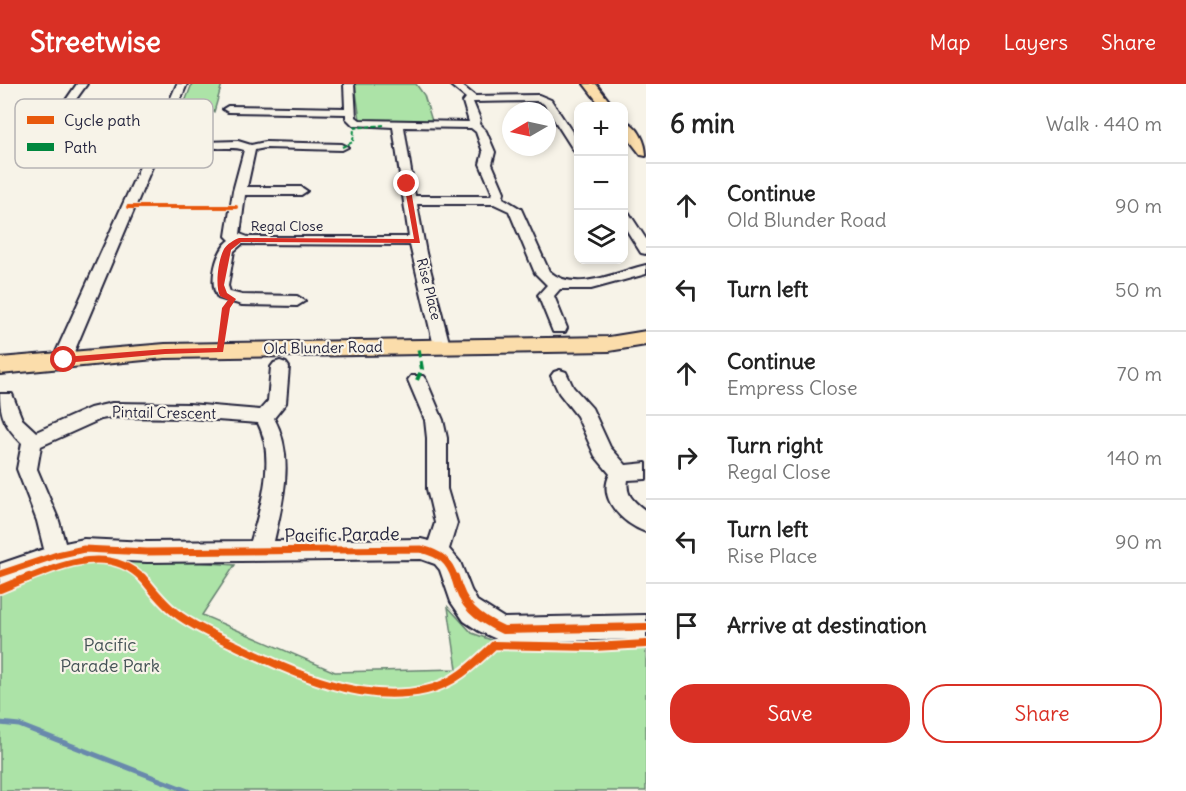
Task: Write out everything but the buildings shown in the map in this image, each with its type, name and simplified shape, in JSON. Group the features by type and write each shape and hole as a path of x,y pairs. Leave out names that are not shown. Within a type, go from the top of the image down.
{"main road":[{"path":"590,84 605,102"},
{"path":"628,131 646,152"},
{"name":"Old Blunder Road","path":"0,366 165,351 609,344 646,338"}],"street":[{"path":"72,99 82,84"},
{"path":"175,99 182,84"},
{"path":"349,84 351,118 357,123 474,125 480,131 489,152 486,164 498,192 496,200"},
{"path":"453,84 472,98 533,97 545,100 574,142"},
{"path":"472,98 468,100 475,119 474,125"},
{"path":"228,108 351,111"},
{"name":"Rise Place","path":"398,125 418,241 442,346"},
{"path":"213,144 238,144 250,148 264,145 342,147"},
{"name":"Regal Close","path":"250,148 239,191 232,233 239,240 418,241"},
{"path":"64,360 64,352 145,168"},
{"path":"239,191 306,191"},
{"path":"410,200 496,200 515,209 542,273 556,284 566,287 579,286 646,269"},
{"path":"628,222 646,250"},
{"path":"239,240 227,249 220,285 223,295 242,300 305,301"},
{"path":"556,284 546,295 559,328"},
{"path":"260,551 274,498 274,438 271,426 264,417 277,403 280,367"},
{"path":"560,376 565,389 585,413 602,452 621,473"},
{"path":"417,380 434,420 437,438 437,489 446,523 436,552 449,561 466,606 482,620 503,630 646,627"},
{"path":"5,399 14,423 33,441 29,450 27,469 48,521 57,555"},
{"name":"Pintail Crescent","path":"33,441 97,413 112,410 189,411 264,417"},
{"path":"621,473 646,471"},
{"path":"621,473 615,482 615,494 623,505 646,524"},
{"name":"Pacific Parade","path":"0,574 57,555 84,549 147,552 421,549 436,552"}],"green space":[{"path":"192,84 222,84 214,112 213,99 186,99"},
{"path":"355,84 416,84 424,95 432,121 360,120"},
{"name":"Pacific Parade Park","path":"108,555 235,565 202,615 335,672 457,669 448,607 472,633 491,640 646,639 646,791 0,791 0,583 67,562"}],"waterway":[{"path":"0,723 19,725 188,791"}],"marked path":[{"path":"342,147 353,142 354,128 384,125"},
{"path":"417,380 422,369 418,346"}],"cycle path":[{"path":"128,207 236,207"},
{"path":"0,574 57,555 84,549 147,552 421,549 443,557 452,569 460,594 468,609 482,620 503,630 646,627"},
{"path":"0,589 74,563 90,560 119,562 135,571 168,607 197,627 304,675 329,684 378,694 403,694 427,690 448,682 464,672 494,645 594,647 646,644"}],"route":[{"path":"64,360 165,351 220,350 226,308 232,299 227,298 220,290 227,249 239,240 418,241 407,184"}]}
